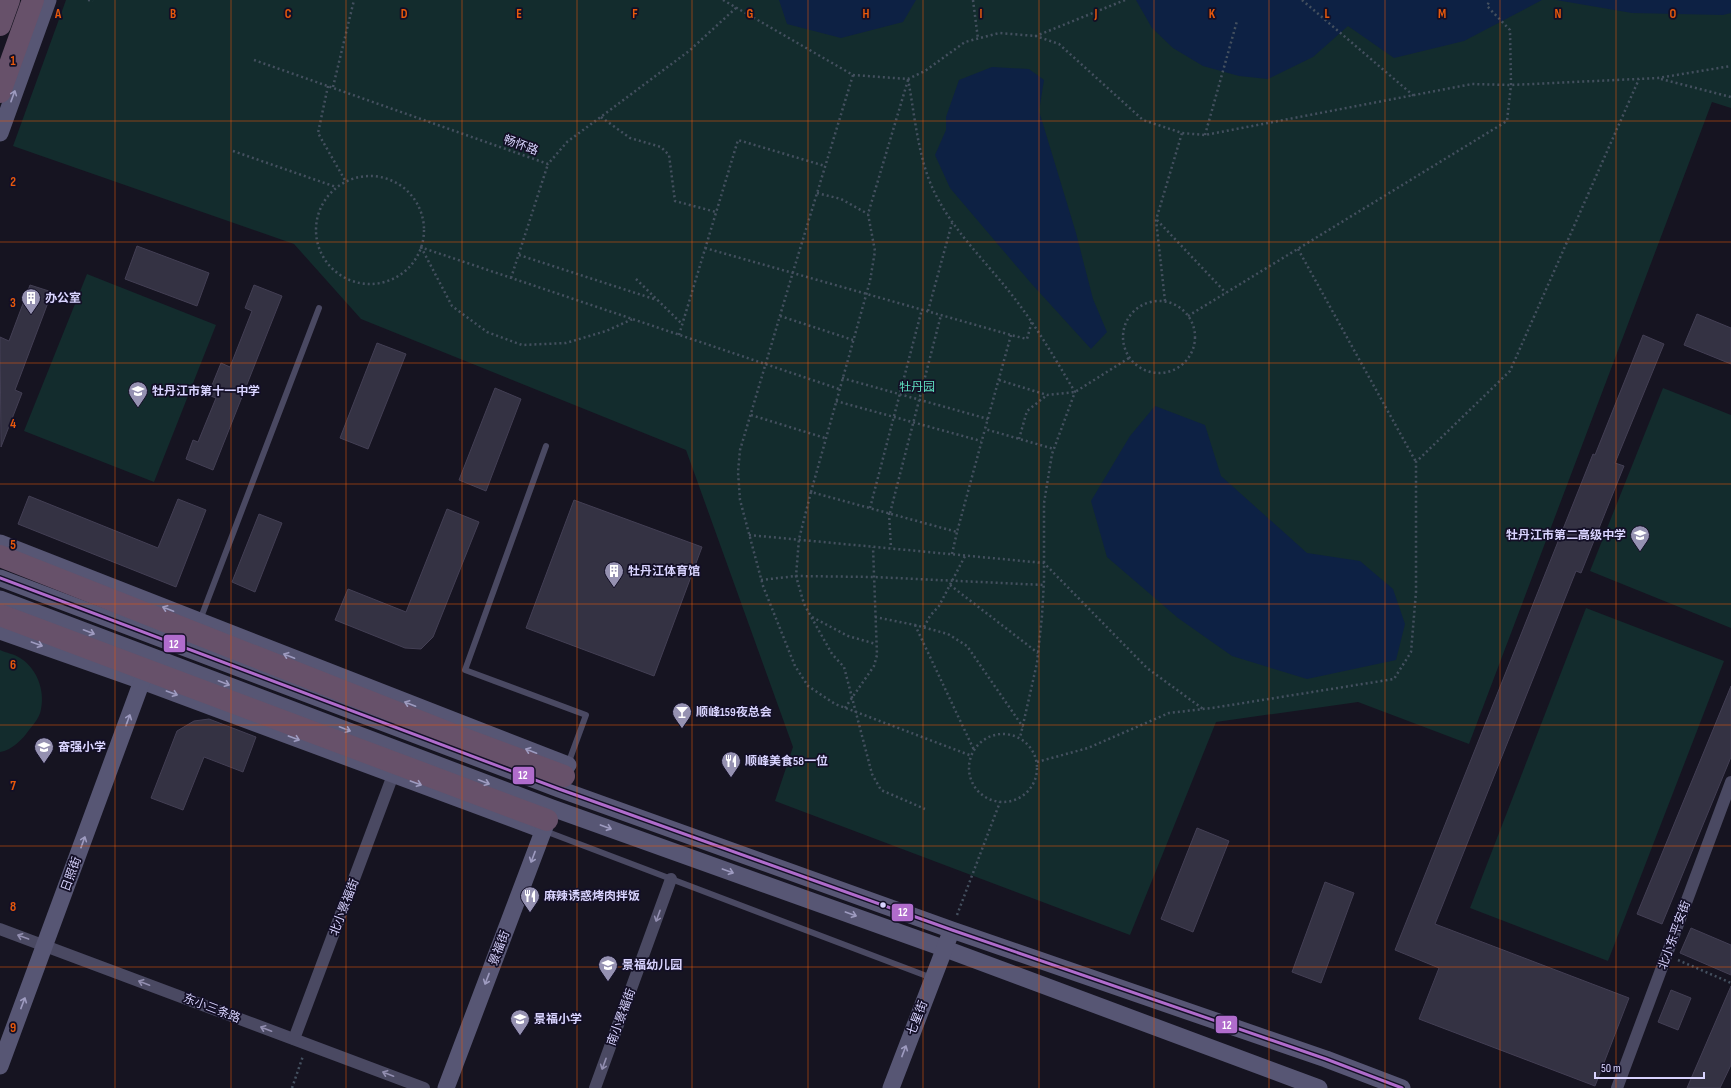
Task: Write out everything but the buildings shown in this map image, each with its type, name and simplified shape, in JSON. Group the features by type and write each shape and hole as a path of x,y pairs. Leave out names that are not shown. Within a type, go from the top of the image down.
{"highway":[{"path":"0,25 9,0"},
{"path":"0,92 33,0"},
{"path":"0,556 456,744 564,777"},
{"path":"0,615 445,774 548,819"}],"main road":[{"path":"0,133 48,0"},
{"path":"0,543 200,622 564,777 952,930 1326,1060 1402,1088"},
{"path":"0,578 456,744"},
{"path":"0,599 445,774"},
{"path":"0,631 393,775 548,819 944,948 1320,1088 1326,1060"},
{"name":"日照街","path":"0,1066 142,682"},
{"name":"景福街","path":"446,1088 564,777"},
{"name":"七星街","path":"891,1088 932,978 952,930"}],"street":[{"name":"北小景福街","path":"294,1039 393,775"},
{"name":"北小东平安街","path":"1617,1088 1731,782"},
{"name":"南小景福街","path":"595,1088 672,879"},
{"name":"东小三条路","path":"0,929 424,1088"}],"lane":[{"path":"200,622 319,308"},
{"path":"546,446 465,670 586,715 564,777"},
{"path":"548,819 672,879 932,978"}],"path":[{"path":"88,0 93,2"},
{"path":"333,87 354,0"},
{"path":"723,0 853,75 908,79 926,71 965,42 999,33 1036,36 1058,44 1143,120 1182,133 1205,135 1472,84 1511,85 1658,78 1731,66"},
{"path":"972,0 978,39"},
{"path":"1036,36 1125,0"},
{"path":"1302,0 1414,96"},
{"path":"1188,316 1507,120 1511,85 1510,30 1487,6 1490,0"},
{"name":"畅怀路","path":"254,60 548,164 567,142 689,51 737,7"},
{"path":"1205,135 1237,21"},
{"path":"853,75 740,450 738,472 740,500 761,580 795,666 808,686 835,704 844,708 972,756"},
{"path":"1658,78 1731,97"},
{"path":"908,79 868,214 875,252 870,281 825,438 799,539 796,576 804,604 832,654 844,667 872,774 881,790 925,809"},
{"path":"908,79 918,136 928,178 952,223 1032,321 1075,392"},
{"path":"1416,462 1510,371 1639,79"},
{"path":"328,86 318,133 346,182"},
{"path":"601,117 630,138 661,146 670,155 675,201 716,212"},
{"path":"1165,301 1156,219 1182,133"},
{"path":"680,335 682,324 738,140 825,166"},
{"path":"233,151 336,187"},
{"path":"511,278 548,164"},
{"path":"370,175 388,178 404,187 416,201 423,218 424,235 420,247 409,267 395,277 378,283 361,283 344,278 330,267 320,253 316,236 316,218 324,201 336,187 352,178 370,175"},
{"path":"817,193 841,199 868,214"},
{"path":"1156,219 1226,293"},
{"path":"928,311 952,223"},
{"path":"420,247 839,389"},
{"path":"420,247 452,306 487,332 522,345 566,343 606,331 632,319"},
{"path":"705,248 1011,335 1027,338 1032,321"},
{"path":"1037,762 1088,748 1169,713 1204,709 1394,679 1411,652 1416,592 1416,462 1298,249"},
{"path":"519,255 658,300"},
{"path":"636,279 682,324"},
{"path":"1153,301 1165,301 1176,305 1192,322 1195,334 1194,345 1189,356 1181,365 1171,371 1148,371 1138,366 1129,358 1124,347 1123,335 1125,323 1132,313 1141,305 1153,301"},
{"path":"870,508 922,309"},
{"path":"891,548 889,513 941,315"},
{"path":"780,316 853,340"},
{"path":"952,554 981,441 1011,335"},
{"path":"998,380 1047,395 1075,392 1129,358"},
{"path":"842,378 988,419"},
{"path":"1020,738 1038,653 1044,585 1044,503 1054,449 1075,392"},
{"path":"1019,438 1027,411 1047,395"},
{"path":"836,401 981,441"},
{"path":"751,415 825,438"},
{"path":"985,429 1054,449"},
{"path":"811,492 957,532"},
{"path":"749,535 1044,563 1147,668 1204,709"},
{"path":"844,708 874,666 877,655 873,547"},
{"path":"924,627 930,616 939,606 966,556"},
{"path":"761,580 796,576 874,577 1044,585"},
{"path":"950,585 1038,653"},
{"path":"811,617 848,636 876,644"},
{"path":"875,617 924,627 948,634 967,646 1023,727"},
{"path":"915,625 974,750"},
{"path":"1002,734 1013,735 1020,738 1032,748 1037,762 1038,769 1035,780 1029,790 1021,797 1011,801 1000,802 989,799 980,792 973,783 970,772 974,750 981,742 991,736 1002,734"},
{"path":"952,930 1000,802"},
{"path":"1667,955 1731,983"},
{"path":"292,1088 307,1044"}],"green space":[{"name":"牡丹园","path":"66,0 1731,0 1731,108 1712,102 1469,744 1358,702 1216,722 1130,935 775,801 793,747 686,450 361,319 294,244 13,146"},
{"path":"87,274 216,325 154,482 24,431"},
{"path":"1663,388 1731,415 1731,628 1590,571"},
{"path":"1586,608 1724,661 1608,961 1470,908"},
{"path":"0,650 18,657 26,662 31,668 41,688 42,702 38,718 35,723 13,747 0,752"}],"water":[{"path":"779,0 916,0 903,22 841,38 787,24"},
{"path":"1136,0 1542,0 1464,41 1394,58 1348,26 1313,57 1268,79 1239,76 1203,66 1173,48 1152,28"},
{"path":"1556,0 1731,0 1731,13 1723,15 1632,13"},
{"path":"992,67 1029,69 1044,80 1039,111 1076,233 1093,299 1107,332 1091,349 1030,282 950,188 935,155 946,130 946,117 959,80"},
{"path":"1155,406 1205,425 1221,476 1307,553 1360,561 1393,589 1405,624 1396,660 1307,679 1232,656 1178,618 1107,557 1091,501 1130,436"}],"transit line":[{"name":"12","path":"0,578 559,789 952,930 1326,1059 1402,1088"}],"place":[{"name":"办公室","path":"31,315"},
{"name":"牡丹江市第十一中学","path":"138,408"},
{"name":"牡丹江市第二高级中学","path":"1640,552"},
{"name":"牡丹江体育馆","path":"614,588"},
{"name":"顺峰159夜总会","path":"682,729"},
{"name":"奋强小学","path":"44,764"},
{"name":"顺峰美食58一位","path":"731,778"},
{"name":"麻辣诱惑烤肉拌饭","path":"530,913"},
{"name":"景福幼儿园","path":"608,982"},
{"name":"景福小学","path":"520,1036"}]}
